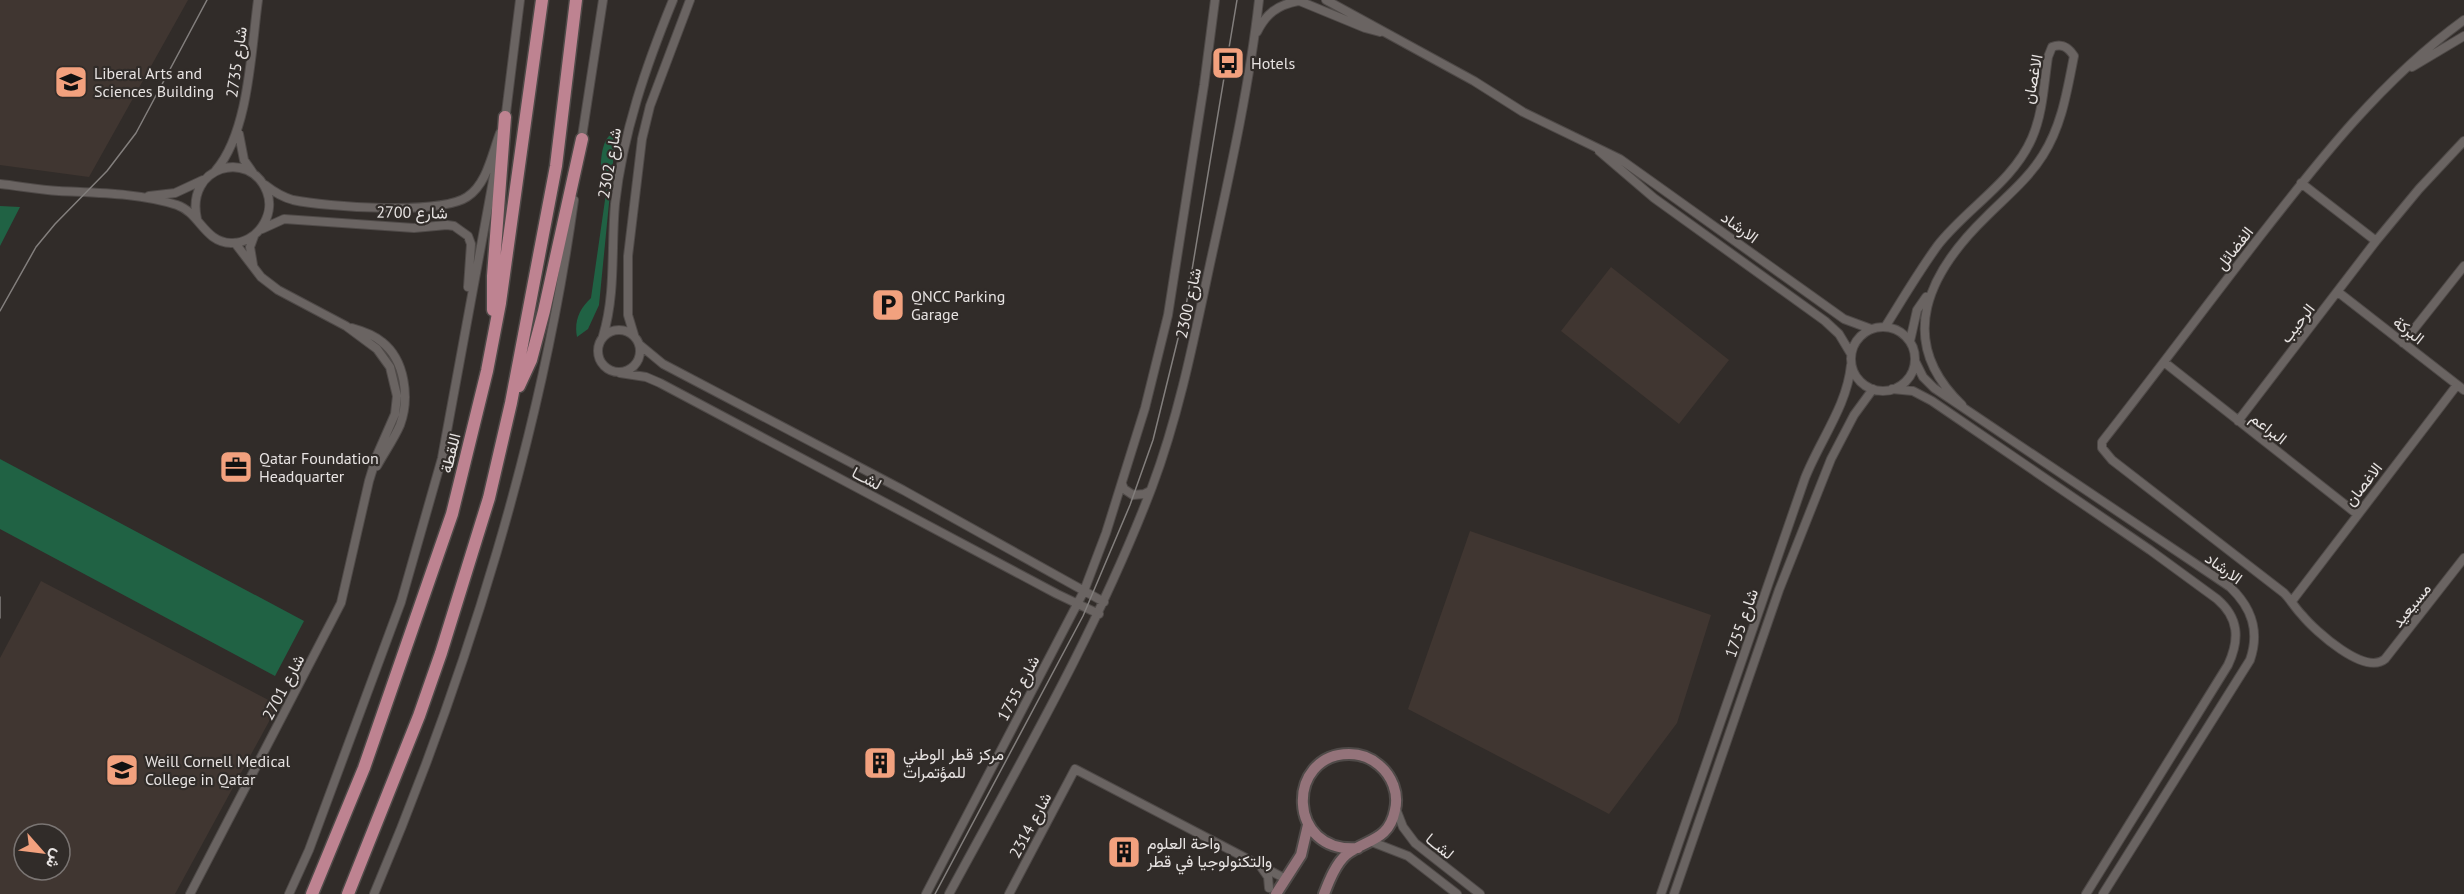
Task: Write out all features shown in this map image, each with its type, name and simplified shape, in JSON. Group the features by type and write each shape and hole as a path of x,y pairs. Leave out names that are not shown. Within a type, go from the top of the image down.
{"main road":[{"name":"اللقطة","path":"312,894 364,768 452,514 492,341 519,174 542,0"},
{"path":"348,894 411,737 441,653 489,498 511,403 556,166 576,0"},
{"path":"492,341 493,276 506,117"},
{"path":"511,403 534,350 582,139"}],"street":[{"name":"شارع 2735","path":"215,171 230,150 239,127 258,0"},
{"name":"اللقطة","path":"289,894 309,850 401,602 442,458 506,117 520,0"},
{"path":"374,894 398,837 478,613 519,468 556,307 574,202 603,0"},
{"name":"شارع 2302","path":"603,336 609,314 615,203 627,134 649,58 673,0"},
{"name":"شارع 2302","path":"634,335 627,304 628,256 642,140 654,96 690,0"},
{"name":"شارع 2300","path":"1084,591 1122,484 1145,408 1168,315 1215,0"},
{"name":"شارع 2300","path":"1104,602 1152,486 1172,429 1228,178 1259,0"},
{"name":"الارشاد","path":"1253,39 1271,11 1285,3 1297,0 1382,32"},
{"name":"الارشاد","path":"1326,0 1474,81 1523,112 1637,169 1844,319 1871,329"},
{"name":"الفضائل","path":"2292,601 2112,460 2102,448 2102,442 2301,183 2347,129 2400,73 2429,46 2464,20"},
{"name":"الفضائل","path":"2400,73 2464,36"},
{"name":"الاغصان","path":"1885,327 1938,246 1963,217 2000,183 2026,151 2038,122 2048,57 2052,47 2061,45 2069,48 2074,56 2059,126 2042,157 2018,187 1985,217 1960,248 1917,310 1910,341"},
{"name":"شارع 2700","path":"261,181 282,196 306,201 401,208 456,203 479,186 506,117"},
{"name":"شارع 2735","path":"239,127 242,152 253,174"},
{"name":"الرحيب","path":"2238,421 2376,241 2419,189 2464,141"},
{"name":"الارشاد","path":"1594,147 1654,198 1825,321 1839,334 1851,354"},
{"path":"142,197 175,193 215,171 228,168 241,168 253,174 261,181 268,193 270,206 267,219 250,247 254,269"},
{"path":"197,219 195,197 206,178"},
{"path":"2301,183 2376,241"},
{"path":"0,184 142,197 183,207 197,219 210,236 219,241 235,243 257,233"},
{"name":"شارع 2700","path":"257,233 284,219 414,228 454,226 468,236 471,244 465,330"},
{"name":"شارع 2701","path":"190,894 341,603 369,481 400,425 404,407 405,392 397,358 387,346 366,333 346,326 278,290 254,269 235,243"},
{"path":"2403,343 2464,266"},
{"name":"الاغصان","path":"1936,284 1928,298 1925,315 1927,349 1940,380 1962,405"},
{"name":"البركة","path":"2337,292 2464,390"},
{"path":"1885,327 1901,332 1910,341 1914,351 1915,361 1908,379 1892,390 1873,389 1857,377 1851,365 1851,354 1858,339 1871,329 1885,327"},
{"path":"615,330 634,335 640,345 640,358 637,364 620,373 608,370 600,360 598,348 603,336 615,330"},
{"name":"لشــا","path":"640,345 663,364 903,490 1104,602"},
{"name":"الارشاد","path":"1915,361 1927,383 2230,587 2241,598 2252,618 2255,640 2250,660 2103,894"},
{"name":"البراعم","path":"2164,362 2357,514"},
{"name":"شارع 1755","path":"1661,894 1805,478 1816,451 1850,385 1851,365"},
{"name":"لشــا","path":"620,373 646,377 660,383 1099,614"},
{"name":"الاغصان","path":"2292,601 2457,384"},
{"name":"شارع 1755","path":"1674,894 1788,568 1832,459 1854,415 1873,389"},
{"name":"الارشاد","path":"1892,390 1913,391 1932,401 2063,490 2217,599 2232,615 2236,625 2236,645 2228,665 2086,894"},
{"path":"1122,484 1124,489 1133,495 1144,494 1152,486"},
{"name":"مسيعيد","path":"2292,601 2303,618 2325,637 2352,656 2375,664 2385,659 2464,558"},
{"name":"شارع 1755","path":"926,894 1084,591"},
{"path":"949,894 1104,602"},
{"path":"1327,891 1342,859 1372,842 1388,828 1396,809 1395,788 1384,769 1367,757 1346,754 1336,756 1321,764 1311,774 1304,788 1302,804 1308,825 1314,833 1329,844 1358,848"},
{"name":"شارع 2314","path":"1009,894 1075,769 1260,866"},
{"name":"لشــا","path":"1396,809 1403,827 1415,843 1480,894"},
{"path":"1260,866 1268,878 1270,892 1285,881 1301,855 1308,825"},
{"name":"لشــا","path":"1372,842 1408,856 1457,894"},
{"path":"1260,866 1285,881"}],"shaded area":[{"name":"Liberal Arts and Sciences Building","path":"0,0 188,0 89,177 0,165"},
{"path":"1611,267 1729,360 1679,424 1561,331"},
{"path":"1470,531 1711,615 1677,723 1609,814 1408,709"},
{"name":"Weill Cornell Medical College in Qatar","path":"41,581 278,705 175,894 0,894 0,658"}],"green space":[{"path":"616,132 599,305 588,329 577,337 578,316 591,298 607,186 601,169 602,151 608,137"},
{"path":"0,206 20,207 0,246"},
{"path":"0,459 304,621 275,676 0,529"}],"tram line":[{"path":"0,311 36,247 55,224 107,171 136,133 207,0"},
{"path":"935,894 1083,616 1130,505 1153,440 1186,306 1237,0"},
{"path":"0,597 0,618"}],"place":[{"name":"Hotels","path":"1228,63"},
{"name":"Liberal Arts and Sciences Building","path":"71,82"},
{"name":"QNCC Parking Garage","path":"888,305"},
{"name":"Qatar Foundation Headquarter","path":"236,467"},
{"name":"مركز قطر الوطني للمؤتمرات","path":"880,763"},
{"name":"Weill Cornell Medical College in Qatar","path":"122,770"},
{"name":"واحة العلوم والتكنولوجيا في قطر","path":"1124,852"}]}
